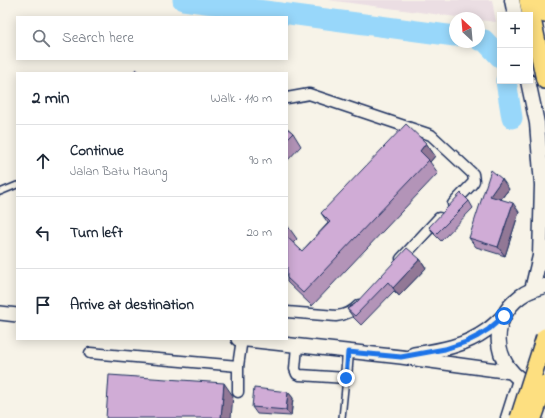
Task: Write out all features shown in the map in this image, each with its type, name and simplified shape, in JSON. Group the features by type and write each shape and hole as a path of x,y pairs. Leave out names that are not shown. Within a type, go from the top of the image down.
{"highway":[{"path":"528,0 545,80"},
{"path":"542,0 545,14"},
{"path":"519,418 545,337"},
{"path":"533,418 545,384"}],"main road":[{"path":"512,0 514,12"},
{"path":"529,84 543,168 538,288 520,296 511,305 504,316 500,328 499,344 503,359 516,376 533,387 545,389"},
{"path":"508,418 516,376"}],"street":[{"path":"288,98 309,94 431,135 473,174 474,181 472,184 392,269"},
{"path":"288,312 336,316 343,315 350,313 366,297"},
{"path":"0,313 16,315"},
{"path":"401,357 445,349 466,342 489,329 504,316"},
{"path":"238,392 238,366 242,340"},
{"path":"250,340 401,357 516,376"},
{"path":"297,346 295,369 297,374 346,378 348,352"},
{"path":"90,353 238,366"}],"lane":[{"path":"0,192 16,185"},
{"path":"342,418 346,378"}],"shaded area":[{"path":"328,0 492,0 496,22 485,21 485,12 449,12 449,16"}],"building":[{"path":"136,69 140,72 133,72"},
{"path":"406,124 426,143 420,151 429,160 303,293 288,279 288,238 302,251 330,222 321,213"},
{"path":"288,129 293,133 288,138"},
{"path":"491,170 502,179 490,196 513,203 498,247 469,238"},
{"path":"461,193 469,201 436,234 429,227"},
{"path":"407,248 420,259 393,288 388,282 355,316 347,309 355,304"},
{"path":"109,375 224,383 221,418 106,418"},
{"path":"254,388 288,392 286,410 252,407"}],"waterway":[{"path":"183,0 449,35"},
{"path":"485,41 497,54"},
{"path":"506,84 512,118"}],"route":[{"path":"346,378 348,352 401,357 445,349 478,336 504,316"}]}
